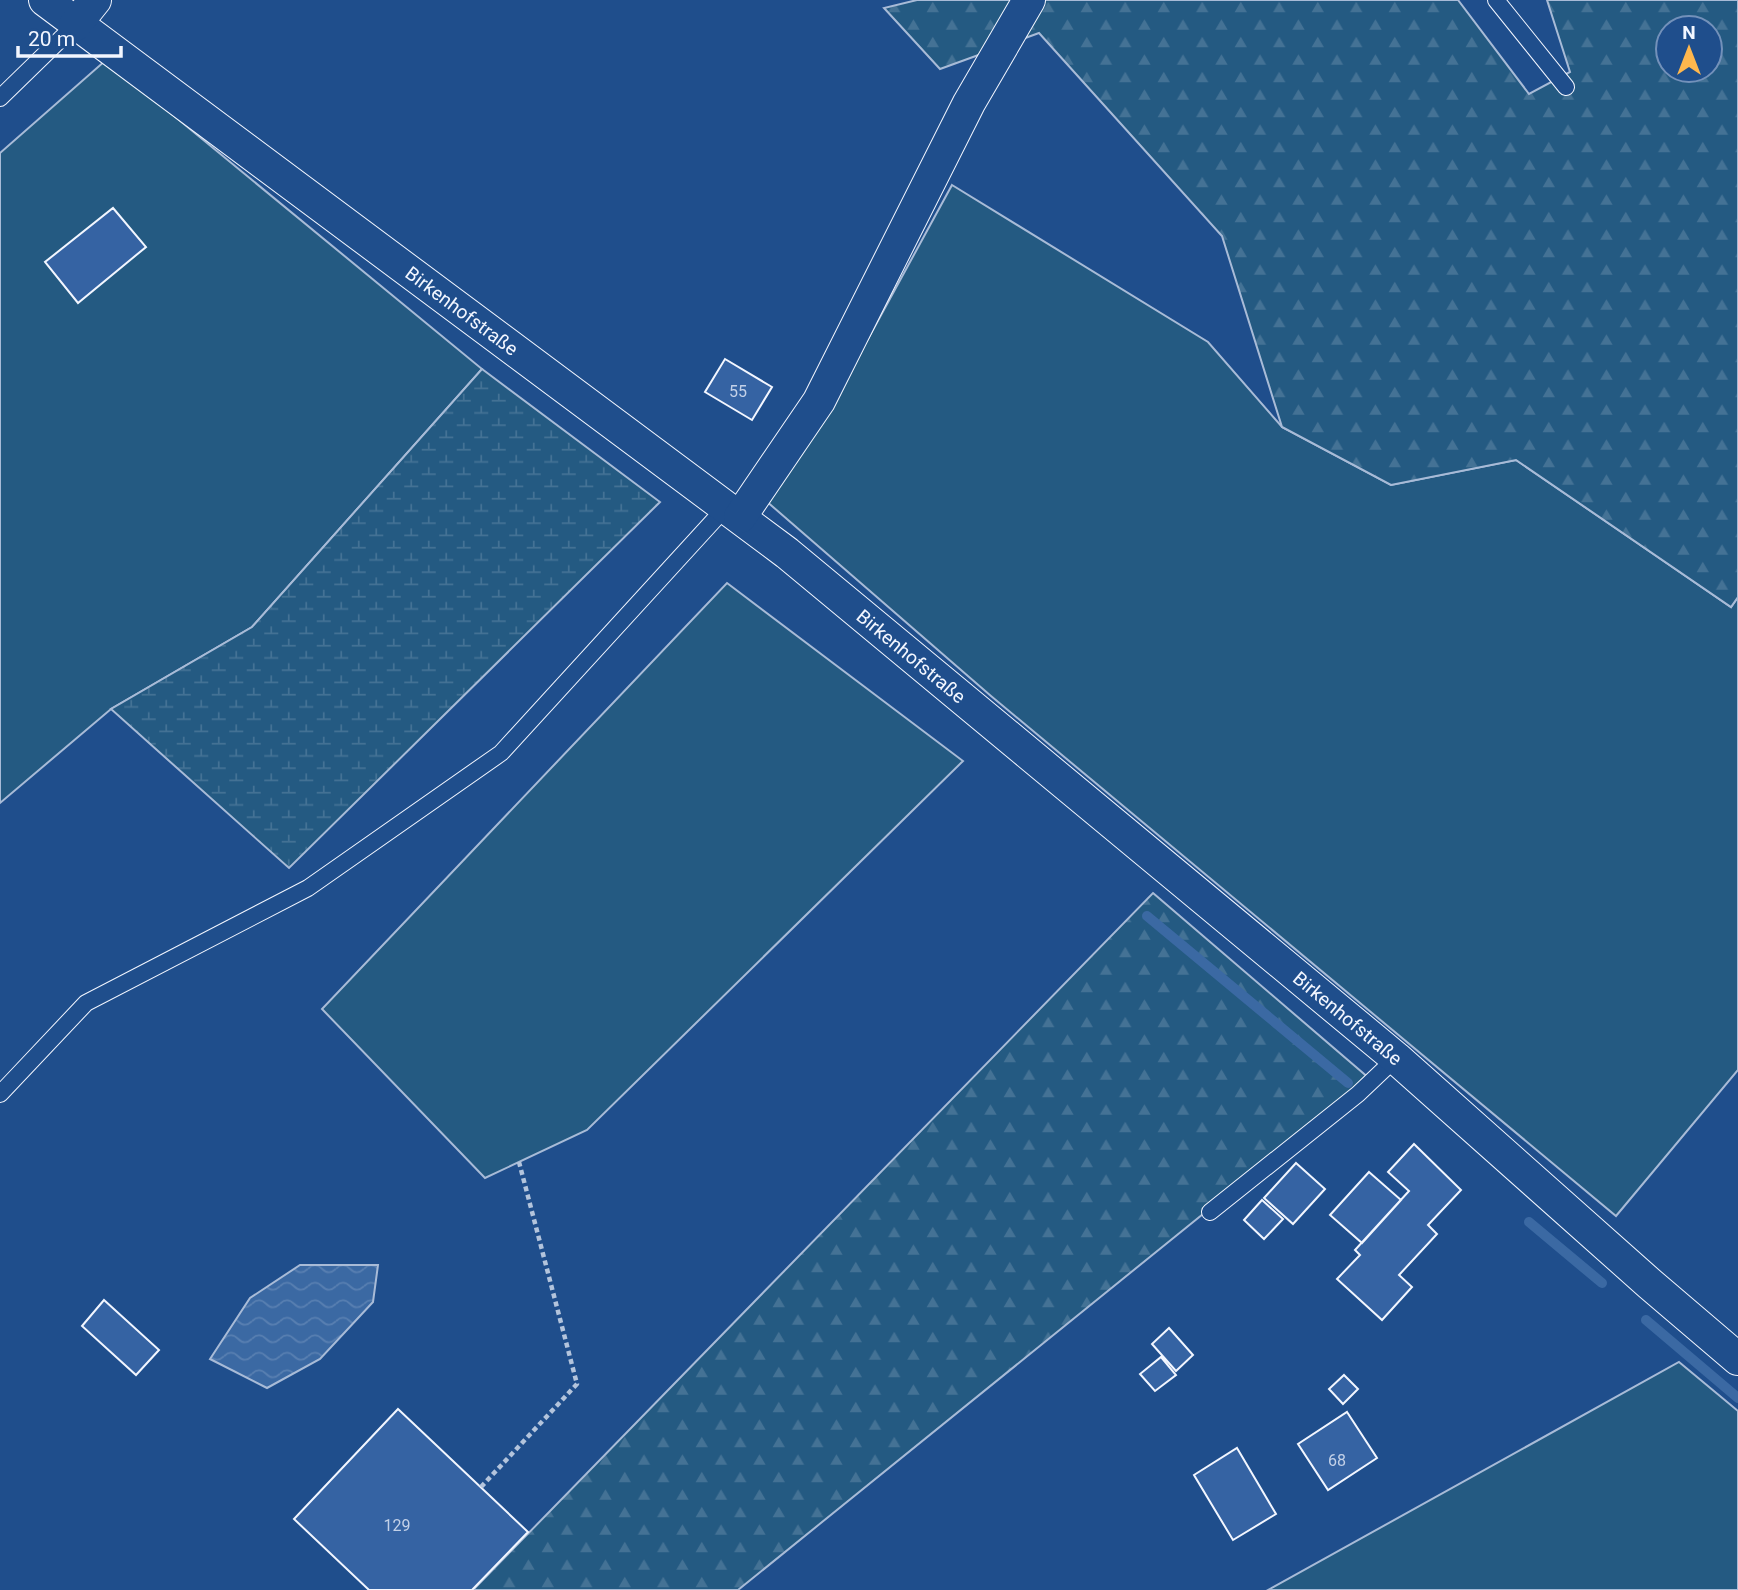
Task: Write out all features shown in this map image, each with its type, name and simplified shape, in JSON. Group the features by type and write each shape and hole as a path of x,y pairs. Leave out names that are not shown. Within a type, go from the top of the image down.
{"street":[{"name":"Birkenhofstraße","path":"45,0 797,562 1396,1058 1738,1359"},
{"path":"75,25 95,0"},
{"path":"733,512 819,401 969,103 1029,0"}],"lane":[{"path":"1496,0 1566,87"},
{"path":"0,98 75,25"},
{"path":"0,1094 86,1003 308,888 501,753 733,512"},
{"path":"1210,1212 1358,1094 1396,1058"}],"path":[{"path":"481,1487 577,1384 519,1161"}],"green space":[{"path":"917,0 1458,0 1529,94 1570,72 1547,0 1738,0 1738,597 1731,607 1516,460 1391,485 1282,427 1222,236 1039,33 940,69 884,8"},
{"path":"106,60 482,369 252,627 111,709 0,803 0,153"},
{"path":"952,185 1208,342 1282,427 1391,485 1516,460 1731,607 1738,597 1738,1070 1616,1216 991,696 765,500 868,339"},
{"path":"482,369 660,502 289,868 111,709 252,627"},
{"path":"727,583 963,761 587,1130 485,1178 322,1009"},
{"path":"1153,893 1370,1079 738,1590 473,1590"},
{"path":"1679,1362 1738,1411 1738,1590 1268,1590"}],"water":[{"path":"300,1265 378,1265 373,1302 320,1359 267,1388 210,1359 250,1298"}],"building":[{"path":"113,208 146,247 78,303 45,262"},
{"path":"725,359 772,387 752,420 705,392"},
{"path":"1414,1144 1461,1190 1428,1225 1437,1234 1399,1275 1412,1287 1382,1320 1337,1279 1360,1255 1355,1250 1409,1191 1388,1172"},
{"path":"1296,1163 1325,1189 1293,1224 1264,1198"},
{"path":"1369,1172 1401,1200 1362,1243 1330,1215"},
{"path":"1262,1200 1283,1219 1264,1239 1244,1220"},
{"path":"104,1300 159,1350 136,1375 82,1326"},
{"path":"1169,1328 1193,1355 1176,1371 1152,1344"},
{"path":"1161,1357 1176,1375 1155,1391 1140,1374"},
{"path":"1344,1375 1358,1389 1343,1404 1329,1389"},
{"path":"398,1409 528,1532 472,1590 369,1590 294,1519"},
{"path":"1347,1412 1377,1458 1328,1490 1298,1444"},
{"path":"1237,1448 1276,1514 1233,1540 1194,1475"}],"waterway":[{"path":"1147,916 1348,1083"},
{"path":"1529,1222 1602,1283"},
{"path":"1646,1320 1738,1398"}]}
